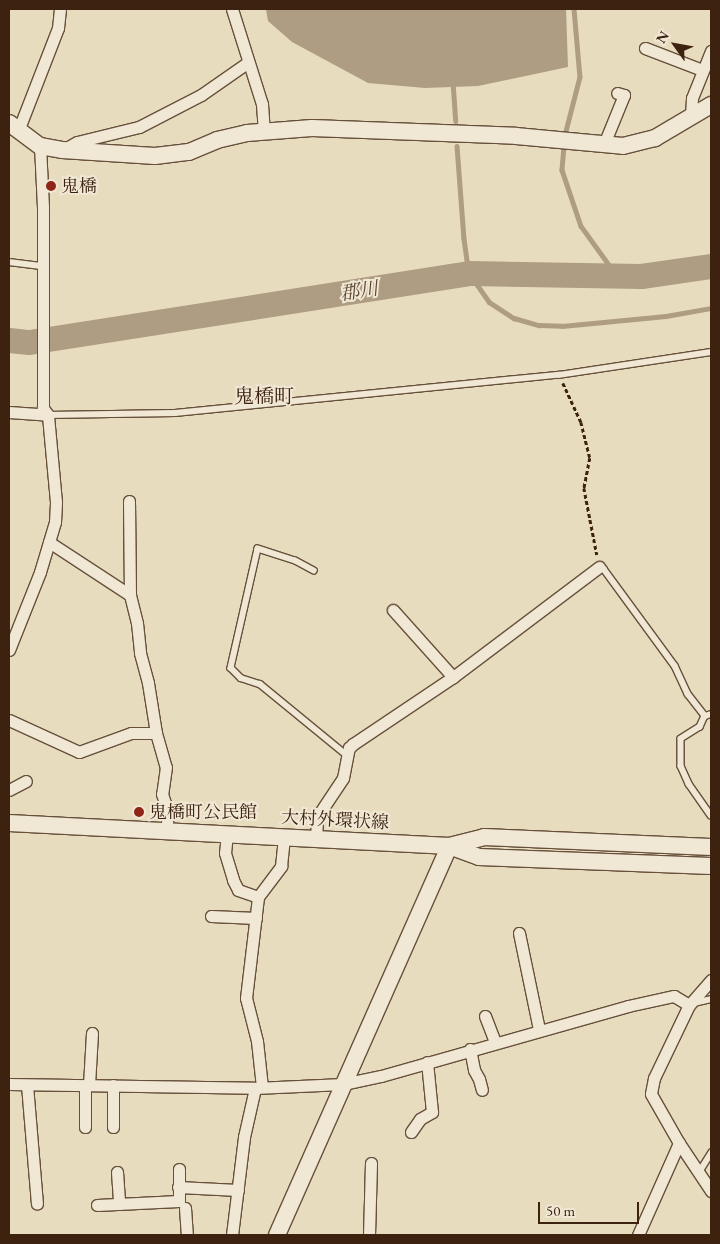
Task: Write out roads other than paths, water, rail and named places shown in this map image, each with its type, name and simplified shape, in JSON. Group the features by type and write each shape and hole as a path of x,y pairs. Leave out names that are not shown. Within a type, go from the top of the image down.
{"street":[{"path":"60,9 58,28 14,127 40,146 62,150 156,156 189,152 217,140 264,131 312,128 516,136 623,146 655,138 711,105"},
{"path":"232,9 247,63 262,104 264,131"},
{"path":"645,48 702,70"},
{"path":"691,116 692,98 711,51"},
{"path":"62,150 77,142 139,127 201,95 247,63"},
{"path":"604,144 624,95 617,92"},
{"path":"9,650 11,638 55,522 56,502 46,411 40,146"},
{"path":"9,412 46,411"},
{"path":"129,501 130,595 137,623 140,653 148,683 156,733 166,767 162,794 168,811 166,832"},
{"path":"49,542 130,595"},
{"path":"316,839 317,817 343,778 353,744 453,677 599,567"},
{"path":"393,610 453,677"},
{"path":"9,720 79,752 131,733 156,733"},
{"path":"9,790 26,781"},
{"name":"大村外環状線","path":"9,824 449,846 480,857 711,866"},
{"path":"226,834 225,853 238,890 258,897"},
{"path":"232,1235 244,1137 258,1087 257,1041 246,998 258,897 281,866 284,837"},
{"name":"大村外環状線","path":"449,846 484,837 711,847"},
{"path":"277,1235 449,846"},
{"path":"211,916 256,918"},
{"path":"519,933 539,1030"},
{"path":"711,980 689,1005 654,1078 651,1094 698,1174 711,1191"},
{"path":"9,1084 258,1087 343,1084 381,1076 495,1042 674,996 689,1005"},
{"path":"485,1016 495,1042"},
{"path":"86,1127 87,1085 92,1034"},
{"path":"470,1050 474,1070 482,1090"},
{"path":"410,1132 420,1119 432,1112 427,1062"},
{"path":"27,1085 37,1204"},
{"path":"113,1085 113,1127"},
{"path":"638,1235 679,1143"},
{"path":"369,1235 371,1163"},
{"path":"98,1205 179,1201 179,1169"},
{"path":"117,1172 119,1204"},
{"path":"178,1187 238,1190"},
{"path":"184,1208 187,1235"}],"lane":[{"path":"9,262 43,270"},
{"path":"46,411 174,413 559,375 711,352"},
{"path":"314,571 295,561 258,549 231,668 241,678 260,684 348,756"},
{"path":"599,567 604,570 669,658 688,694 708,716 700,727 681,738 681,766 689,784 711,815"},
{"path":"689,1005 711,999"},
{"path":"698,1174 711,1153"}],"waterway":[{"path":"574,9 580,77 565,135 562,170 581,226 617,276"},
{"path":"453,82 456,121"},
{"path":"457,146 464,239 469,273 489,302 514,318 539,325 562,326 666,316 711,308"},
{"name":"郡川","path":"9,340 29,342 469,273 641,276 711,266"}],"place":[{"name":"鬼橋","path":"51,186"},
{"name":"鬼橋町公民館","path":"139,812"}],"district":[{"name":"鬼橋町","path":"264,396"}]}
